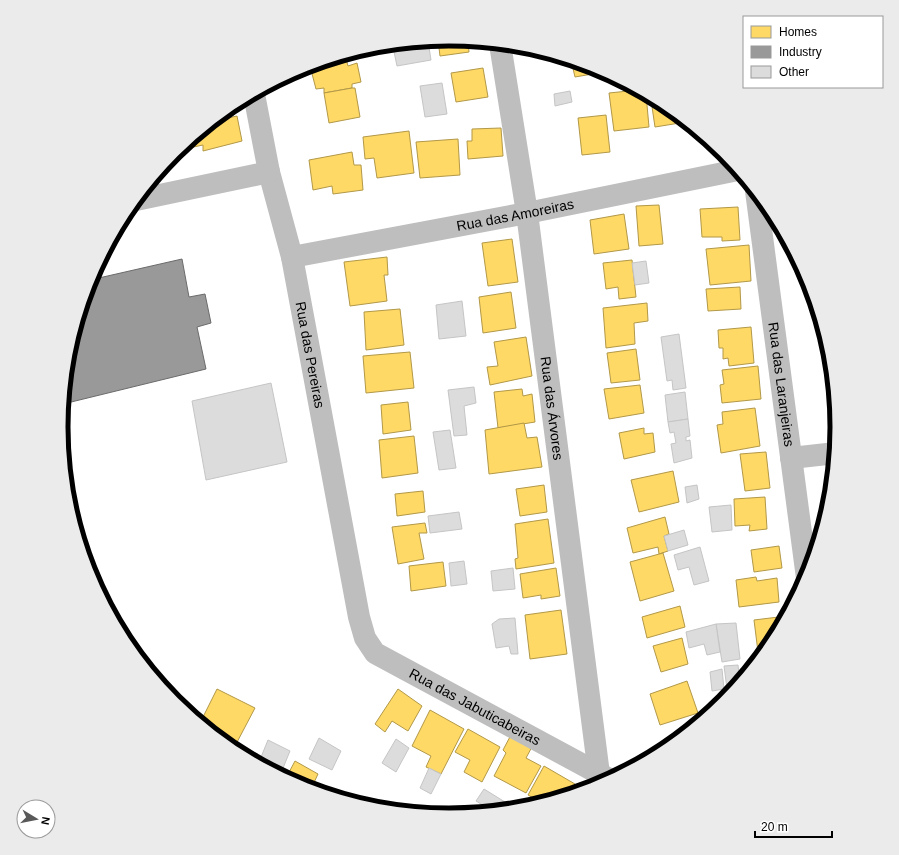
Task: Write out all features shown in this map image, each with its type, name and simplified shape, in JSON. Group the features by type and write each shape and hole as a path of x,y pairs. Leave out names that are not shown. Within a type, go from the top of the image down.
{"street":[{"name":"Rua das Árvores","path":"501,49 527,213 605,776"},
{"name":"Rua das Pereiras","path":"255,99 269,172 292,257 359,617"},
{"name":"Rua das Amoreiras","path":"292,257 527,213 732,171"},
{"path":"145,198 269,172"},
{"name":"Rua das Laranjeiras","path":"758,203 805,565"},
{"path":"791,458 830,454"},
{"name":"Rua das Jabuticabeiras","path":"359,617 365,638 375,653 604,776"}],"building: Homes":[{"path":"439,46 469,47 469,52 440,56"},
{"path":"346,60 348,66 357,63 361,82 352,84 352,88 324,93 324,88 316,89 312,72"},
{"path":"572,66 592,74 575,77"},
{"path":"483,68 488,97 456,102 451,73"},
{"path":"355,88 360,117 329,123 324,93"},
{"path":"629,91 647,101 649,127 614,131 609,93"},
{"path":"652,104 679,123 655,127"},
{"path":"606,115 610,152 582,155 578,118"},
{"path":"237,116 242,141 203,151 203,145 191,148 217,125 226,118"},
{"path":"501,128 503,156 468,159 467,141 472,141 472,129"},
{"path":"409,131 414,173 377,178 374,158 365,159 363,137"},
{"path":"458,139 460,175 420,178 416,142"},
{"path":"352,152 354,165 361,165 363,190 333,194 332,186 313,190 309,160"},
{"path":"659,205 663,244 639,246 636,206"},
{"path":"738,207 740,240 722,241 722,237 702,237 700,209"},
{"path":"624,214 629,249 594,254 590,220"},
{"path":"512,239 518,282 488,286 482,243"},
{"path":"749,245 751,281 710,285 706,249"},
{"path":"387,257 388,275 384,275 387,301 350,306 344,262"},
{"path":"632,260 636,297 619,299 618,287 606,289 603,263"},
{"path":"740,287 741,309 708,311 706,289"},
{"path":"511,292 516,328 483,333 479,297"},
{"path":"647,303 648,321 634,323 635,344 606,348 603,308"},
{"path":"400,309 404,345 366,350 364,312"},
{"path":"751,327 754,363 729,366 728,358 723,359 723,348 719,348 718,330"},
{"path":"526,337 532,376 490,385 487,367 498,366 494,342"},
{"path":"636,349 640,380 611,383 607,353"},
{"path":"410,352 414,388 366,393 363,356"},
{"path":"758,366 761,399 722,403 720,385 724,384 722,370"},
{"path":"640,385 644,413 609,419 604,389"},
{"path":"522,389 523,396 532,394 535,422 498,428 494,392"},
{"path":"408,402 411,430 383,434 381,405"},
{"path":"755,408 760,446 721,453 717,425 723,424 722,412"},
{"path":"524,423 527,438 537,437 542,467 489,474 485,430"},
{"path":"644,428 644,434 653,433 655,452 624,459 619,433"},
{"path":"414,436 418,473 382,478 379,440"},
{"path":"766,452 770,488 745,491 740,454"},
{"path":"673,471 679,502 639,512 631,480"},
{"path":"544,485 547,512 520,516 516,489"},
{"path":"423,491 425,512 397,516 395,494"},
{"path":"765,497 767,529 749,531 750,525 735,526 734,499"},
{"path":"665,517 669,534 664,536 668,551 659,554 658,547 633,553 627,528"},
{"path":"548,519 554,563 516,569 515,559 518,558 515,524"},
{"path":"425,523 427,533 419,533 424,559 398,564 392,527"},
{"path":"779,546 782,568 754,572 751,550"},
{"path":"663,553 674,591 640,601 630,562"},
{"path":"443,562 446,586 411,591 409,566"},
{"path":"556,568 560,596 541,599 541,595 523,598 520,574"},
{"path":"756,577 757,581 777,578 779,602 739,607 736,580"},
{"path":"680,606 685,627 647,638 642,617"},
{"path":"561,610 567,654 530,659 525,615"},
{"path":"781,617 758,652 754,620"},
{"path":"682,638 688,664 661,672 653,646"},
{"path":"687,681 698,713 660,725 650,694"},
{"path":"217,689 255,708 236,744 203,718"},
{"path":"398,689 422,706 408,731 392,721 385,732 375,724"},
{"path":"430,710 464,729 441,774 426,767 431,756 412,746"},
{"path":"468,729 500,747 482,782 464,772 470,760 455,752"},
{"path":"512,733 533,745 526,758 541,766 526,793 494,776 506,753 503,750"},
{"path":"295,761 318,774 313,784 289,773"},
{"path":"544,766 575,784 572,789 536,799 528,795"}],"building: Industry":[{"path":"182,259 189,297 205,294 211,323 197,327 206,369 69,403 75,353 88,305 99,278"}],"building: Other":[{"path":"429,47 431,60 397,66 394,50"},
{"path":"442,83 447,114 425,117 420,86"},
{"path":"570,91 572,102 555,106 554,94"},
{"path":"646,261 649,283 635,285 632,263"},
{"path":"462,301 466,336 439,339 436,305"},
{"path":"679,334 686,388 673,390 672,380 667,381 661,337"},
{"path":"271,383 287,462 206,480 192,401"},
{"path":"474,387 476,403 464,406 467,435 454,436 448,390"},
{"path":"685,392 688,419 668,422 665,395"},
{"path":"688,419 690,436 686,437 686,441 690,440 692,458 674,463 671,444 676,443 674,432 670,433 668,422"},
{"path":"450,430 456,468 439,470 433,432"},
{"path":"697,485 699,499 687,503 685,487"},
{"path":"731,505 732,530 712,532 709,507"},
{"path":"459,512 462,529 430,533 428,516"},
{"path":"684,530 688,545 668,551 664,536"},
{"path":"700,547 709,581 694,585 689,567 678,570 674,555"},
{"path":"464,561 467,584 451,586 449,563"},
{"path":"513,568 515,589 493,591 491,571"},
{"path":"515,618 518,654 511,654 509,646 496,648 492,624 499,619"},
{"path":"736,623 740,659 722,662 716,624"},
{"path":"716,624 720,652 707,655 704,644 689,648 686,632"},
{"path":"738,665 739,675 727,689 724,666"},
{"path":"722,669 724,689 712,691 710,672"},
{"path":"319,738 341,751 332,770 309,759"},
{"path":"396,739 409,748 396,772 382,763"},
{"path":"268,740 290,751 282,770 260,759"},
{"path":"239,745 258,754 257,756"},
{"path":"429,768 441,774 431,794 420,788"},
{"path":"484,789 505,802 503,805 486,807 476,801"}]}
